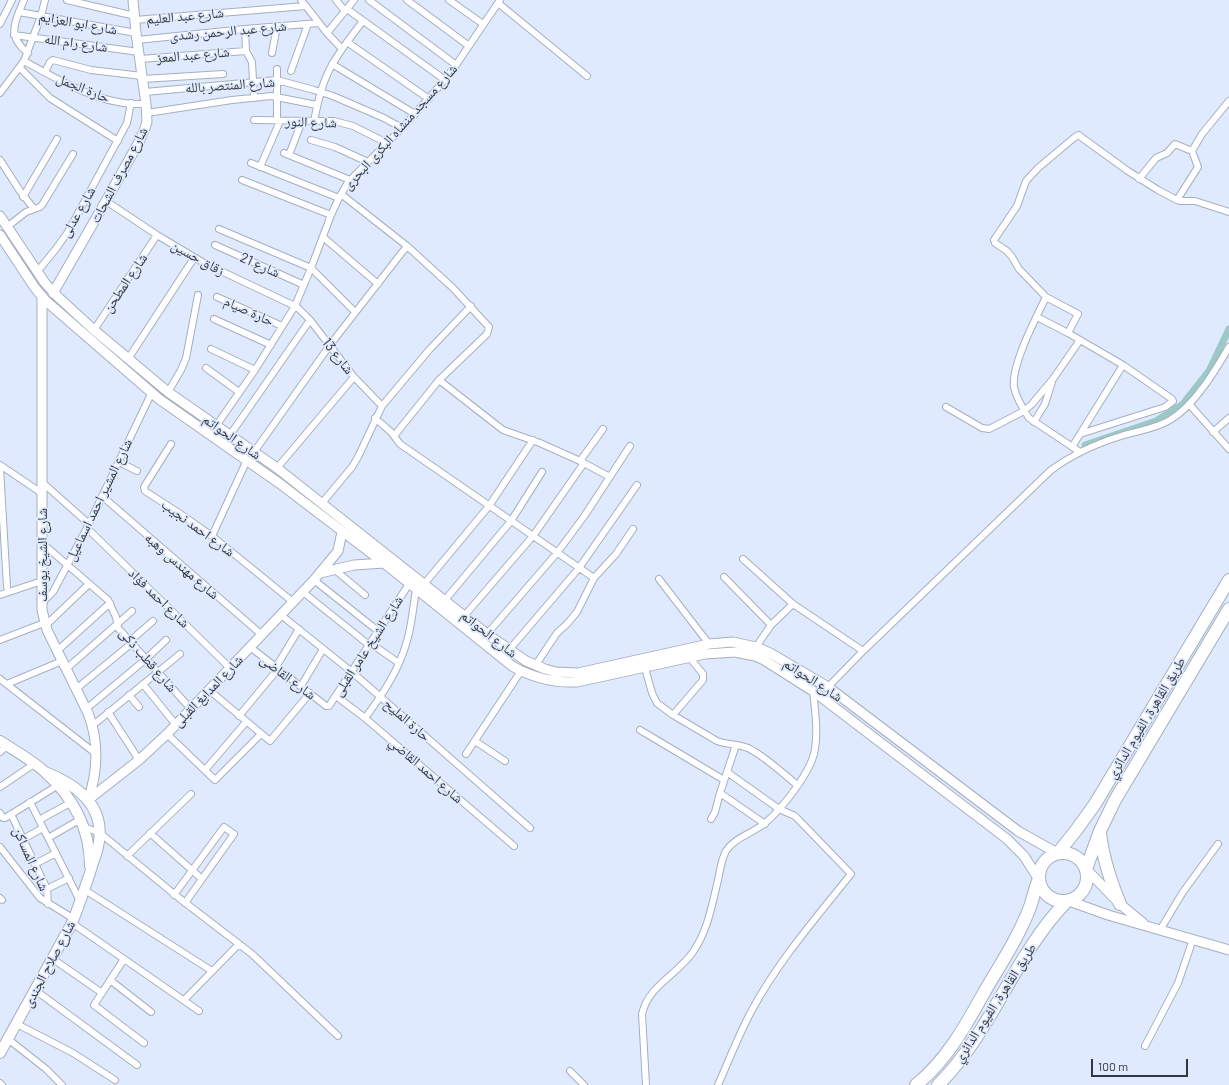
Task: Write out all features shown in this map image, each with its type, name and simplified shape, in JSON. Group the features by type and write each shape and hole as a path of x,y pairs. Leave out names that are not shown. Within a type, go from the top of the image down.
{"highway":[{"name":"طريق القاهرة, الفيوم الدائري","path":"1057,853 1089,813 1229,580"},
{"name":"طريق القاهرة, الفيوم الدائري","path":"1087,870 1100,830 1115,800 1229,609"},
{"path":"1177,668 1190,676"},
{"path":"1100,830 1106,868 1120,904"},
{"path":"1057,853 1072,854 1083,863 1087,870 1086,886 1082,893 1076,898 1068,901 1054,900 1048,897 1044,893 1038,879 1039,870 1043,862 1049,856 1057,853"},
{"name":"طريق القاهرة, الفيوم الدائري","path":"916,1085 936,1067 966,1024 1018,933 1030,907 1038,879"},
{"name":"طريق القاهرة, الفيوم الدائري","path":"938,1085 964,1055 1038,935 1068,901"}],"main road":[{"name":"شارع مصرف الشحات","path":"53,293 143,134 147,122 143,78 136,36 134,0"},
{"name":"شارع الحواتم","path":"0,216 37,272 53,293 128,360 168,392 277,468 462,612 487,634 535,666 556,672 578,673 709,644 733,642 770,652 828,688 1018,831 1057,853"},
{"name":"شارع الحواتم","path":"0,235 42,298 152,392 279,483 384,563 506,662 521,671 544,679 577,682 725,652 755,656 764,660 813,691 1008,839 1024,856 1038,879"},
{"name":"شارع الشيخ يوسف","path":"42,298 42,603 45,624 86,709 92,726 96,753 95,777 88,800"},
{"path":"279,483 285,475"},
{"name":"شارع المدابغ القبلى","path":"88,800 139,760 167,734 303,592 338,551 342,532"},
{"path":"317,576 334,569 354,565 384,563"},
{"path":"452,618 462,612"},
{"path":"882,744 890,734"},
{"name":"شارع صلاح الجندى","path":"0,1053 5,1040 17,1024 73,921 85,890 98,846 100,833 96,813 88,800 77,789 61,783 34,764 2,746"},
{"name":"شارع صلاح الجندى","path":"61,783 83,823 89,848 90,872"},
{"path":"1087,870 1120,904 1148,926"},
{"path":"1068,901 1108,915 1229,950"}],"street":[{"path":"0,24 12,0"},
{"path":"24,0 14,26 14,35 22,49 28,54"},
{"path":"0,93 20,68 28,54 46,0"},
{"name":"شارع عبد العليم","path":"68,0 135,18 306,6"},
{"path":"301,0 327,33 342,49"},
{"path":"336,0 346,10 445,80"},
{"path":"327,33 354,0"},
{"path":"369,0 456,65"},
{"path":"407,0 469,46"},
{"path":"449,0 483,24"},
{"path":"499,2 587,76"},
{"name":"شارع مسجد منشاه البكرى البحرى","path":"216,426 271,345 295,306 312,268 331,215 350,180 402,128 445,80 499,2"},
{"name":"شارع ابو العزايم","path":"19,12 136,36"},
{"path":"314,121 317,104 332,64 363,21"},
{"name":"شارع عبد الرحمن رشدى","path":"136,36 319,23"},
{"path":"291,71 308,24"},
{"path":"272,53 277,26"},
{"path":"245,29 246,51 252,62 254,98"},
{"name":"شارع رام الله","path":"14,35 34,37 139,56"},
{"path":"347,42 428,99"},
{"name":"شارع عبد المعز","path":"139,56 246,51"},
{"name":"حارة الجمل","path":"24,60 68,84 104,98 117,102 146,104"},
{"path":"46,72 50,62 53,60 91,70 143,78 223,74"},
{"path":"332,64 415,114"},
{"path":"20,68 50,98 118,141"},
{"path":"260,167 278,121 276,69"},
{"name":"شارع المنتصر بالله","path":"144,92 277,80 321,92 384,118 402,128"},
{"path":"147,113 277,96 317,104"},
{"path":"1192,151 1202,134 1229,101"},
{"name":"شارع عدلى","path":"37,272 56,250 68,232 118,141 128,120 131,104"},
{"name":"شارع النور","path":"254,120 334,121 344,123 367,132 387,143"},
{"path":"302,121 287,154 350,180"},
{"path":"1068,333 1078,314 1046,297 1019,269 1010,254 995,243 994,240 1017,206 1026,181 1051,156 1075,137 1079,136 1139,179 1177,200 1194,201 1229,212"},
{"path":"23,197 58,139"},
{"path":"311,140 346,151 368,162"},
{"path":"1139,179 1156,158 1167,153 1175,144 1192,151 1198,167 1177,200"},
{"path":"7,227 26,212 42,205 73,154"},
{"path":"0,160 23,197 34,209"},
{"path":"251,163 340,196 407,246 453,288 487,324 489,330 487,334 439,380 394,436"},
{"path":"242,180 331,215"},
{"name":"زقاق حسين","path":"106,201 194,258 295,306"},
{"path":"219,229 312,268 355,312"},
{"name":"شارع المطحن","path":"94,330 157,235"},
{"path":"323,237 378,284"},
{"name":"شارع 21","path":"215,245 304,285"},
{"path":"254,452 330,345 407,246"},
{"path":"128,360 194,258"},
{"path":"168,392 186,358 198,295"},
{"name":"حارة صيام","path":"217,297 282,326"},
{"path":"1046,297 1021,354 1014,378 1014,388 1024,411 1034,422 1080,452"},
{"name":"شارع 13","path":"295,306 310,320 354,377 382,406"},
{"path":"322,503 352,467 382,406 429,350 471,306"},
{"path":"1037,317 1124,365 1170,396 1173,401 1165,407 1080,434"},
{"path":"214,319 271,345"},
{"path":"230,435 310,320"},
{"path":"946,407 982,428 989,429 1024,411 1032,404 1053,379 1080,340"},
{"path":"828,688 863,651 1050,471 1080,452 1122,436 1155,427 1170,420 1189,404 1212,376 1229,347"},
{"path":"211,349 254,370"},
{"path":"1072,447 1124,365"},
{"path":"206,368 239,392"},
{"path":"277,468 354,377"},
{"path":"1034,422 1045,404 1053,379"},
{"path":"439,380 504,430 533,440 582,462 610,477"},
{"name":"شارع المشير احمد اسماعيل","path":"42,603 53,592 88,526 152,392"},
{"path":"1189,404 1229,449"},
{"path":"375,418 394,436 400,444 594,578"},
{"path":"1213,432 1229,418"},
{"path":"462,612 533,536 603,430"},
{"path":"425,583 489,506 533,440"},
{"name":"شارع احمد نجيب","path":"171,444 144,487 144,490 212,536 293,602"},
{"path":"487,634 557,553 585,515 630,446"},
{"path":"212,536 247,460"},
{"path":"119,462 137,471"},
{"path":"0,464 43,494"},
{"path":"0,468 2,545 10,589"},
{"path":"446,600 511,521 542,472"},
{"name":"شارع احمد فؤاد","path":"43,483 230,668"},
{"path":"509,650 579,568 637,485"},
{"name":"شارع مهندس وهبه","path":"102,496 262,635"},
{"path":"535,666 557,633 577,612 594,578 616,554 633,529"},
{"name":"شارع قطب ذكى","path":"42,543 110,603 119,629 191,709"},
{"path":"743,559 793,604 863,651"},
{"path":"334,569 365,595"},
{"path":"317,576 378,631"},
{"path":"724,577 771,625"},
{"path":"659,579 709,644"},
{"path":"0,581 10,589"},
{"path":"0,595 10,589 42,581"},
{"path":"0,640 45,624 89,584"},
{"path":"365,718 381,697 399,663 410,630 412,587"},
{"name":"شارع الشيخ عامر القبلى","path":"326,706 330,705 378,631 412,587"},
{"path":"303,592 370,644 399,663"},
{"path":"57,651 110,603"},
{"path":"756,647 771,625 793,604"},
{"path":"7,684 64,665 132,610"},
{"name":"حارة المليح","path":"281,615 352,672 530,828"},
{"path":"76,689 153,621"},
{"path":"239,716 277,668 299,629"},
{"path":"86,709 146,659 166,640"},
{"name":"شارع القاضى","path":"250,647 326,706"},
{"path":"301,686 323,649"},
{"path":"92,726 180,654"},
{"path":"673,715 702,680 703,674 690,658"},
{"path":"645,668 654,699 657,703 673,715 726,745 746,747 797,785"},
{"path":"466,754 521,671"},
{"path":"0,679 96,753"},
{"path":"143,684 176,725"},
{"path":"209,690 270,741 310,693"},
{"path":"646,1085 642,1022 644,1005 654,991 685,962 698,944 707,923 722,861 730,846 736,840 765,824 779,809 808,768 815,750 816,740 813,691"},
{"path":"129,695 139,707"},
{"name":"شارع احمد القاضي","path":"336,696 365,718 514,846"},
{"path":"108,712 139,760"},
{"path":"205,770 246,722"},
{"path":"640,730 724,780"},
{"path":"167,734 214,779 217,780 261,734"},
{"path":"475,741 505,761"},
{"path":"711,819 715,812 736,745"},
{"path":"0,787 34,764"},
{"path":"718,1085 752,1010 769,982 792,949 851,874 803,823 794,816 779,809 727,772"},
{"path":"0,813 4,818 61,783"},
{"path":"720,793 765,824"},
{"path":"127,856 191,794"},
{"path":"30,802 81,902"},
{"path":"39,820 72,802"},
{"name":"شارع المساكن","path":"11,814 47,889 48,904"},
{"path":"48,838 83,823 100,833 174,895 261,962 338,1036"},
{"path":"174,895 224,827 234,834 185,903"},
{"path":"23,839 43,828"},
{"path":"150,833 202,879"},
{"path":"1160,930 1183,892 1218,844"},
{"path":"0,847 38,896 124,959 199,1011"},
{"path":"35,864 56,853"},
{"path":"47,889 69,878"},
{"path":"85,890 212,971"},
{"path":"1145,1046 1178,983 1193,939"},
{"path":"184,1000 239,944"},
{"path":"53,959 102,992"},
{"path":"124,959 94,1005 144,1043"},
{"path":"110,980 151,1012"},
{"path":"36,990 137,1065"},
{"path":"17,1024 73,1053 115,1080"},
{"path":"5,1040 46,1069 62,1085"},
{"path":"570,1071 584,1085"}],"waterway":[{"path":"1085,445 1156,421 1183,404 1209,371 1229,329"}]}
